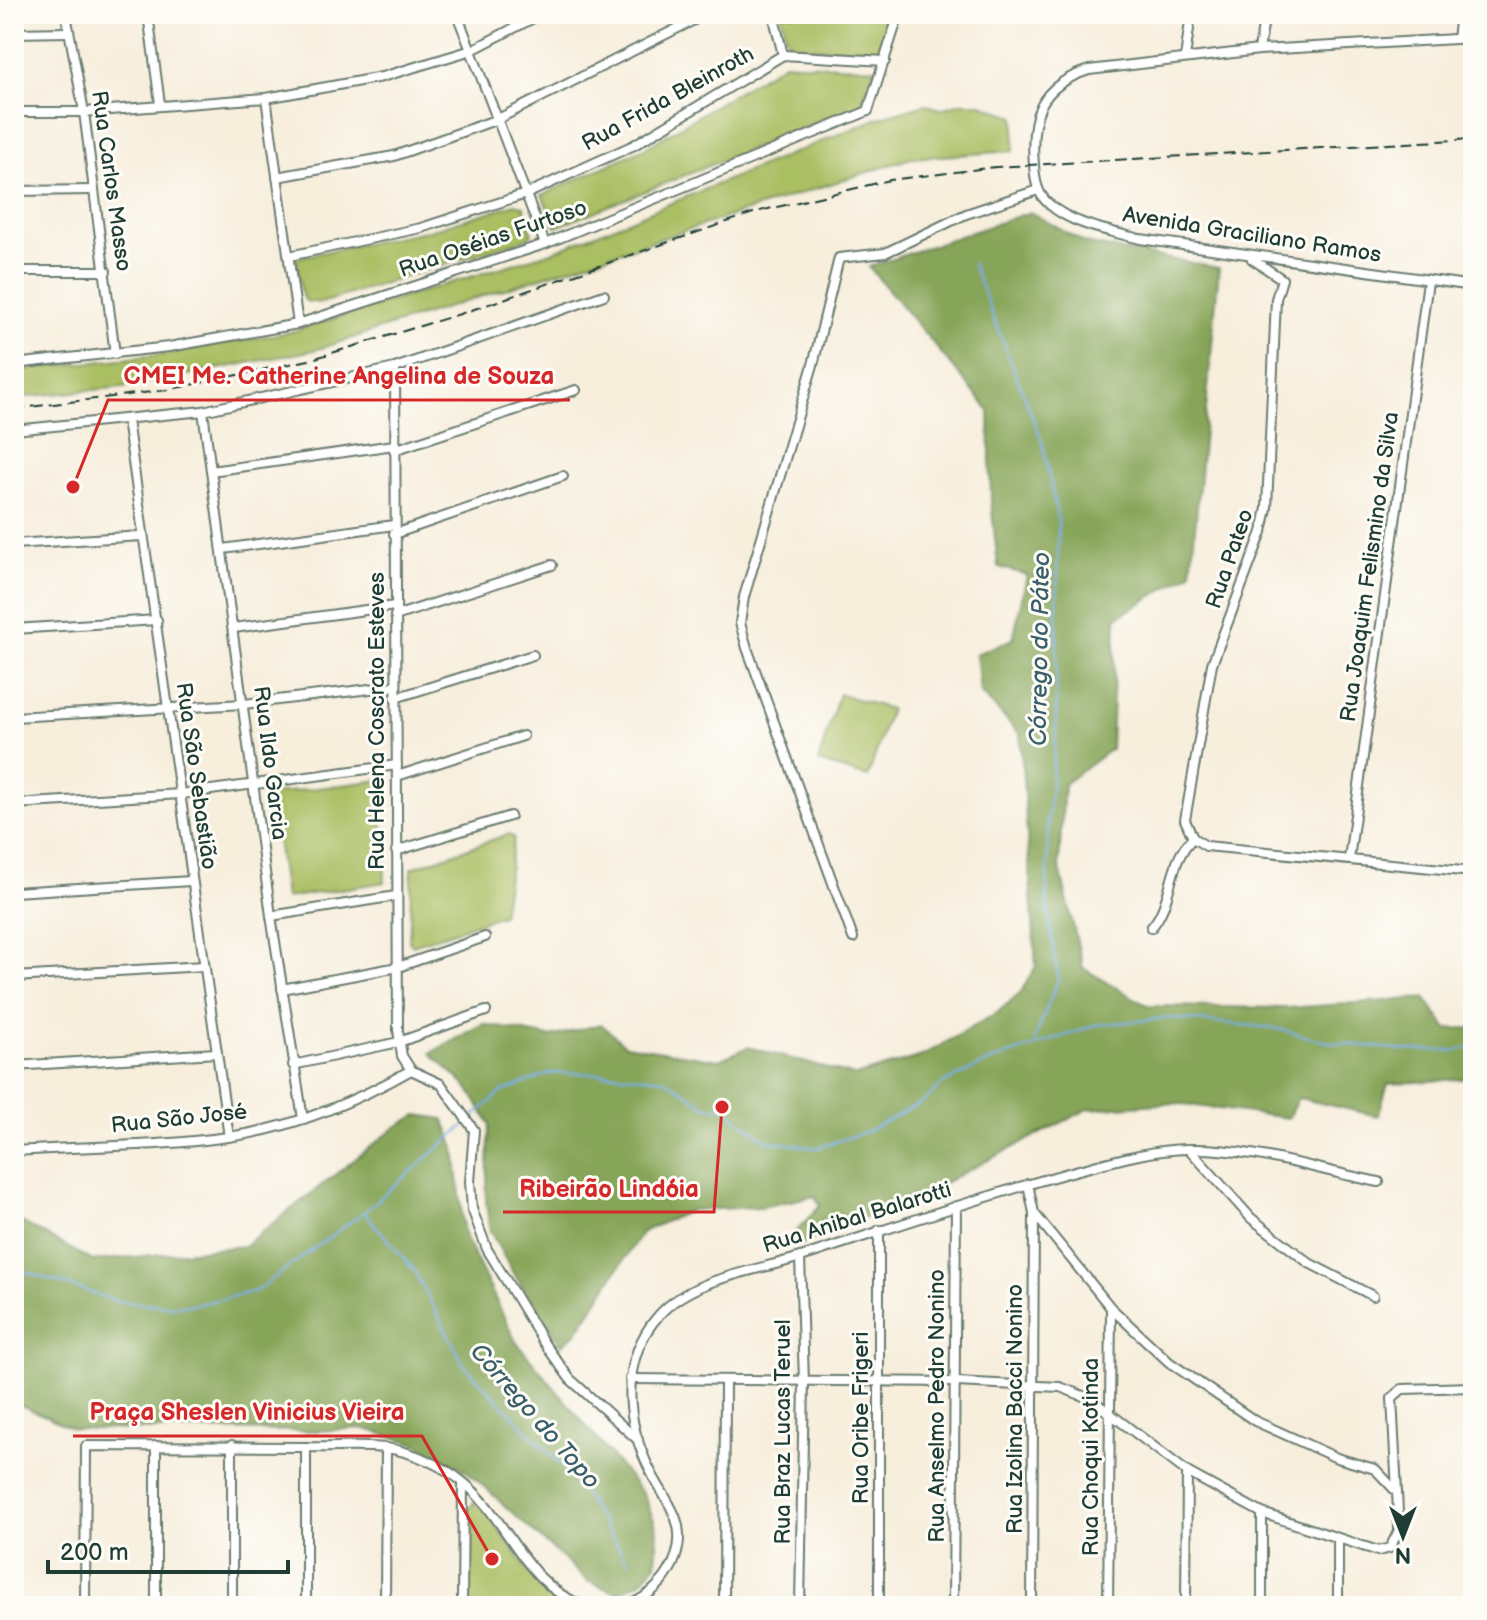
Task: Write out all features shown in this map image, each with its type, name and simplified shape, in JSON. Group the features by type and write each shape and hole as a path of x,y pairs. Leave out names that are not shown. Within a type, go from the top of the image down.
{"street":[{"name":"Rua Carlos Masso","path":"66,14 84,112 115,354"},
{"path":"148,14 160,104"},
{"path":"457,14 545,244"},
{"path":"14,112 84,112 266,98 382,77 472,50 541,14"},
{"path":"277,177 394,156 498,119 706,14"},
{"path":"773,14 783,55"},
{"name":"Rua Oséias Furtoso","path":"14,364 115,354 298,324 545,244 868,111 899,14"},
{"path":"1185,58 1191,14"},
{"path":"1259,50 1265,14"},
{"path":"1457,39 1460,14"},
{"path":"14,33 68,32"},
{"path":"853,938 740,623 744,597 813,365 839,258 885,253 966,214 1038,190 1033,124 1040,106 1057,85 1089,70 1259,50 1473,38"},
{"name":"Rua Frida Bleinroth","path":"289,256 421,228 526,194 634,145 783,55 885,61"},
{"path":"266,98 298,324"},
{"path":"14,191 93,190"},
{"name":"Avenida Graciliano Ramos","path":"1038,190 1058,211 1093,226 1140,239 1473,286"},
{"name":"Rua Pateo","path":"1193,838 1185,820 1212,664 1262,532 1267,508 1276,299 1282,279 1247,256"},
{"path":"14,271 106,271"},
{"name":"Rua Joaquim Felismino da Silva","path":"1349,859 1428,281"},
{"path":"14,430 203,411 395,368 604,295"},
{"name":"Rua Helena Coscrato Esteves","path":"395,368 399,1042 411,1070"},
{"path":"211,471 394,447 576,390"},
{"name":"Rua Ildo Garcia","path":"203,411 271,916 303,1119"},
{"name":"Rua São Sebastião","path":"127,420 229,1137"},
{"path":"223,549 394,529 563,476"},
{"path":"14,544 142,536"},
{"path":"234,628 395,611 552,565"},
{"path":"14,629 157,620"},
{"path":"395,698 533,655"},
{"path":"14,717 244,704 395,686"},
{"path":"397,776 523,736"},
{"path":"14,804 181,794 397,765"},
{"path":"396,851 510,816"},
{"path":"1151,928 1160,918 1180,850 1193,838 1206,846 1473,872"},
{"path":"14,892 191,881"},
{"path":"271,916 396,896"},
{"path":"282,989 398,967 485,937"},
{"path":"14,977 204,966"},
{"path":"293,1065 399,1042 486,1011"},
{"path":"14,1066 216,1053"},
{"path":"411,1070 441,1084 474,1130 470,1182 472,1209 487,1249 544,1343 570,1379 638,1440"},
{"name":"Rua São José","path":"14,1151 229,1137 303,1119 361,1098 411,1070"},
{"path":"1188,1149 1251,1218 1309,1263 1373,1296"},
{"name":"Rua Anibal Balarotti","path":"644,1602 669,1573 679,1535 675,1516 638,1440 631,1407 630,1379 645,1334 671,1304 713,1284 879,1230 1144,1152 1221,1150 1379,1182"},
{"name":"Rua Izolina Bacci Nonino","path":"1028,1184 1034,1213 1032,1606"},
{"name":"Rua Anselmo Pedro Nonino","path":"953,1606 956,1206"},
{"path":"1034,1213 1111,1308 1169,1362 1255,1421 1337,1458 1375,1469 1394,1489"},
{"name":"Rua Oribe Frigeri","path":"879,1230 879,1606"},
{"name":"Rua Braz Lucas Teruel","path":"800,1257 804,1382 800,1606"},
{"name":"Rua Choqui Kotinda","path":"1108,1606 1111,1308"},
{"path":"630,1379 956,1382 1060,1387 1091,1399 1187,1472 1262,1513 1378,1551 1390,1548 1399,1530 1394,1489 1392,1398 1402,1389 1473,1387"},
{"path":"724,1606 725,1381"},
{"path":"232,1445 232,1606"},
{"path":"85,1606 86,1446 232,1445 386,1448 429,1462 463,1482 493,1516 527,1565 569,1599 585,1606"},
{"path":"156,1446 156,1606"},
{"path":"306,1447 306,1606"},
{"path":"385,1606 386,1448"},
{"path":"1186,1606 1187,1472"},
{"path":"462,1606 463,1482"},
{"path":"1262,1513 1262,1606"},
{"path":"1338,1540 1338,1606"},
{"path":"625,1606 644,1602"}],"green space":[{"path":"781,14 890,14 878,51 793,46 786,39"},
{"path":"784,63 875,68 861,105 556,227 542,195 647,147"},
{"path":"961,103 979,103 1015,117 1014,151 911,158 315,350 123,387 14,398 14,371 166,354 290,332 552,252 876,119 925,104 940,109"},
{"path":"515,204 524,206 532,234 526,239 321,303 306,301 302,296 296,258 430,230"},
{"path":"1030,212 1085,243 1219,268 1191,573 1116,618 1111,749 1064,784 1059,864 1083,968 1148,1006 1288,1008 1425,998 1447,1029 1473,1028 1473,1078 1388,1084 1378,1116 1298,1098 1288,1118 1174,1103 1088,1109 928,1191 799,1245 795,1233 820,1205 815,1196 761,1207 691,1210 642,1232 576,1333 562,1345 513,1273 490,1231 486,1202 490,1124 468,1088 431,1053 483,1024 550,1037 601,1024 625,1045 719,1060 748,1047 855,1076 922,1056 998,1012 1021,992 1036,966 1020,734 980,692 976,654 1013,639 1027,575 998,567 991,501 989,410 869,267"},
{"path":"839,694 890,709 868,777 818,762"},
{"path":"381,780 385,882 285,898 271,794"},
{"path":"509,834 514,838 502,915 413,945 409,942 412,868"},
{"path":"417,1115 444,1119 455,1148 464,1234 516,1342 644,1495 658,1531 656,1564 641,1582 617,1593 587,1581 469,1473 417,1444 362,1428 318,1431 74,1429 14,1402 14,1218 93,1261 244,1246 396,1127"},
{"path":"474,1502 483,1507 527,1569 573,1606 467,1606 467,1512"}],"waterway":[{"name":"Córrego do Páteo","path":"972,263 1042,441 1058,520 1056,734 1048,819 1047,902 1058,980 1034,1041"},
{"path":"469,1120 502,1092 550,1073 615,1074 664,1079 707,1107 722,1107 767,1141 817,1148 868,1131 923,1102 944,1083 991,1061 1096,1025 1169,1018 1273,1028 1328,1042 1404,1050 1456,1051 1473,1046"},
{"path":"14,1268 117,1301 171,1306 199,1304 256,1291 364,1212 465,1125"},
{"name":"Córrego do Topo","path":"364,1212 414,1270 464,1365 575,1480 628,1562"}],"railway":[{"path":"14,409 167,390 309,360 460,314 756,212 890,180 996,167 1473,139"}],"place":[{"name":"CMEI Me. Catherine Angelina de Souza","path":"73,487"},
{"name":"Ribeirão Lindóia","path":"722,1107"},
{"name":"Praça Sheslen Vinicius Vieira","path":"492,1559"}]}
